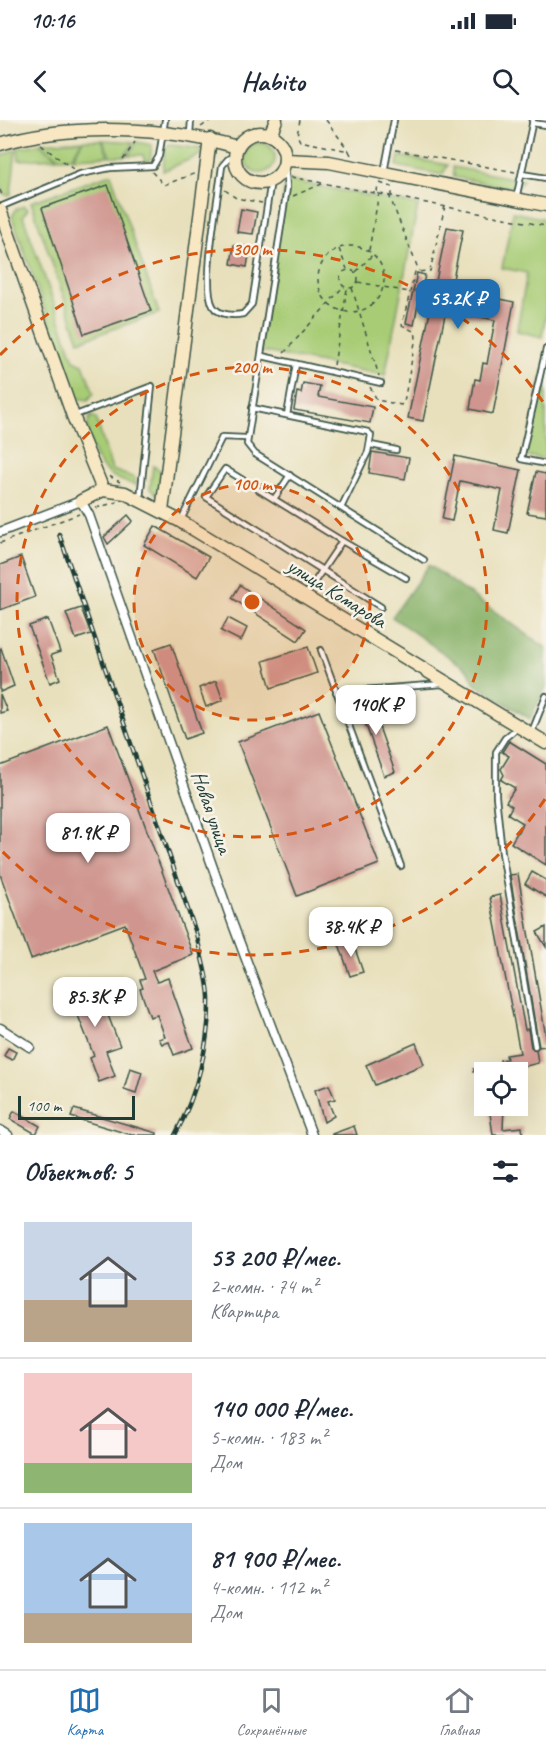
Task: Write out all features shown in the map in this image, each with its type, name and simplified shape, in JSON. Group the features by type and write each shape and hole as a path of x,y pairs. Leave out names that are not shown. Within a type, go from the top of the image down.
{"street":[{"path":"270,135 276,120"},
{"path":"0,144 41,132 97,131 210,139 236,152"},
{"path":"251,134 270,135 279,143 285,159 280,172 271,180 256,183 243,176 235,163 236,152 251,134"},
{"path":"162,511 210,139"},
{"path":"285,159 329,162 382,178 546,205"},
{"path":"0,532 82,508 103,490 73,416 2,207"},
{"name":"улица Комарова","path":"103,490 120,492 140,499 180,521 546,743"},
{"name":"Новая улица","path":"82,508 89,515 232,922 312,1135"},
{"path":"0,1028 30,1047"},
{"path":"0,1130 8,1135"}],"lane":[{"path":"2,207 80,174 118,168 148,168 156,162 165,120"},
{"path":"189,137 192,120"},
{"path":"382,178 394,120"},
{"path":"516,199 532,122 546,125"},
{"path":"236,152 222,166 209,270 212,305 222,313 243,314 252,304 271,180"},
{"path":"285,159 287,176 262,356 246,438 249,449 424,560"},
{"path":"522,174 546,178"},
{"path":"546,349 521,459 546,464"},
{"path":"262,356 381,383"},
{"path":"287,416 296,364"},
{"path":"73,416 152,386 140,499"},
{"path":"252,408 368,432 372,439 371,445 341,508"},
{"path":"180,521 222,437 246,438"},
{"path":"371,445 396,450"},
{"path":"381,608 206,498 225,469 406,578"},
{"path":"274,499 290,475"},
{"path":"305,596 342,541"},
{"path":"321,650 401,866"},
{"path":"336,692 445,683"},
{"path":"535,1046 502,853 496,796 496,752 505,738 525,730 546,696"}],"path":[{"path":"201,127 211,120"},
{"path":"300,120 297,135 300,141 349,151"},
{"path":"326,120 353,156"},
{"path":"41,132 38,143 80,174"},
{"path":"118,168 136,141 142,141"},
{"path":"389,148 522,174"},
{"path":"148,168 161,183 167,185"},
{"path":"287,176 546,225"},
{"path":"375,182 382,178"},
{"path":"368,251 382,178"},
{"path":"382,178 392,187 390,196 419,272"},
{"path":"0,190 2,207"},
{"path":"360,378 370,386 376,400 397,404 404,402 416,334 402,325 413,273 430,271 445,206"},
{"path":"352,245 368,251 373,254 384,273 383,287 374,303 359,311 343,312 328,304 319,291 319,269 323,259 338,248 352,245"},
{"path":"338,248 347,270 355,273"},
{"path":"355,273 373,254"},
{"path":"347,270 339,279 343,287 352,288 358,282"},
{"path":"355,273 358,282"},
{"path":"358,282 409,292"},
{"path":"278,360 343,287"},
{"path":"352,288 381,383"},
{"path":"333,372 347,289"},
{"path":"104,472 126,484"},
{"path":"0,543 82,508"}],"green space":[{"path":"82,140 72,157 60,158 40,143"},
{"path":"83,140 102,140 108,156 73,158"},
{"path":"103,140 134,142 125,156 110,156"},
{"path":"137,142 152,145 150,161 145,161 143,155 128,155"},
{"path":"260,143 271,147 275,158 271,169 260,173 249,169 245,158 249,147"},
{"path":"38,144 57,158 19,160 18,148"},
{"path":"170,145 201,149 202,154 163,171 165,148"},
{"path":"16,149 11,194 8,196 4,194 0,183 0,157"},
{"path":"399,156 448,165 442,175 397,166"},
{"path":"453,167 523,180 517,189 454,177"},
{"path":"111,174 159,313 79,341 31,202"},
{"path":"286,180 418,205 385,375 259,351"},
{"path":"24,206 28,209 23,216 74,360 83,364 94,393 88,400 76,398 12,217 16,209"},
{"path":"513,212 546,219 546,315 542,337 517,331 527,273 502,268"},
{"path":"546,360 546,459 525,456"},
{"path":"91,416 96,418 112,470 135,478 136,485 114,477 100,463 88,435"},
{"path":"153,466 161,471 159,492 156,494 150,489"},
{"path":"429,565 546,648 546,687 530,719 475,684 469,671 392,617"}],"building":[{"path":"108,185 151,311 84,334 42,208"},
{"path":"241,209 257,212 253,234 237,232"},
{"path":"447,227 463,230 451,289 514,302 493,414 470,409 475,379 480,380 483,363 487,364 495,320 446,310 423,421 408,418 432,302 419,299 414,325 406,323 417,273 425,275 422,289 434,291"},
{"path":"234,245 250,247 247,267 231,264"},
{"path":"303,383 320,386 318,397 373,407 370,423 294,410 297,392 301,393"},
{"path":"372,452 409,458 405,479 369,473"},
{"path":"455,456 521,470 508,533 494,530 502,490 460,481 452,521 442,519"},
{"path":"536,472 546,474 546,516 527,513"},
{"path":"128,515 133,521 108,544 104,537"},
{"path":"155,526 209,557 197,577 144,545"},
{"path":"21,557 35,597 0,610 0,565"},
{"path":"240,585 306,629 298,641 232,598"},
{"path":"81,608 91,634 76,639 66,613"},
{"path":"228,618 247,628 241,641 221,631"},
{"path":"48,619 60,652 51,655 60,679 50,683 29,626"},
{"path":"171,643 202,733 185,739 154,649"},
{"path":"308,647 317,673 271,688 263,661"},
{"path":"0,649 14,686 0,692"},
{"path":"216,681 223,700 206,707 199,688"},
{"path":"0,694 7,711 0,713"},
{"path":"368,696 395,772 384,776 357,700"},
{"path":"319,711 379,864 297,896 238,742"},
{"path":"108,725 193,955 152,971 157,982 168,978 193,1048 174,1055 169,1042 162,1044 159,1039 165,1037 157,1015 150,1017 140,989 143,988 140,980 145,979 125,924 31,959 0,874 0,766"},
{"path":"509,741 546,764 546,865 511,843 523,823 508,814 512,806 506,802 515,788 501,780 504,775 501,769 509,756 502,752"},
{"path":"532,872 546,880 546,897 525,884"},
{"path":"518,874 546,1037 546,1046 539,1047 510,875"},
{"path":"500,895 525,1030 528,1029 531,1047 536,1050 538,1063 528,1066 528,1062 500,1062 500,1060 507,1059 506,1055 520,1053 490,897"},
{"path":"546,927 546,947 537,932"},
{"path":"352,940 363,972 350,976 339,944"},
{"path":"92,983 102,1006 104,1005 120,1046 106,1051 115,1076 99,1082 90,1058 94,1056 77,1013 73,1014 65,994"},
{"path":"416,1043 424,1064 375,1085 366,1065"},
{"path":"8,1048 16,1052 12,1060 4,1056"},
{"path":"130,1068 142,1072 136,1093 124,1089"},
{"path":"329,1085 335,1099 328,1101 334,1116 324,1122 315,1090"},
{"path":"74,1109 157,1133 157,1135 132,1135 71,1117"},
{"path":"14,1111 40,1126 36,1134 10,1119"},
{"path":"490,1116 504,1116 503,1129 522,1127 523,1135 493,1135"},
{"path":"354,1126 357,1135 332,1135 332,1134"}],"railway":[{"path":"59,534 196,933 207,981 209,1014 201,1068 190,1103 175,1135"}]}
